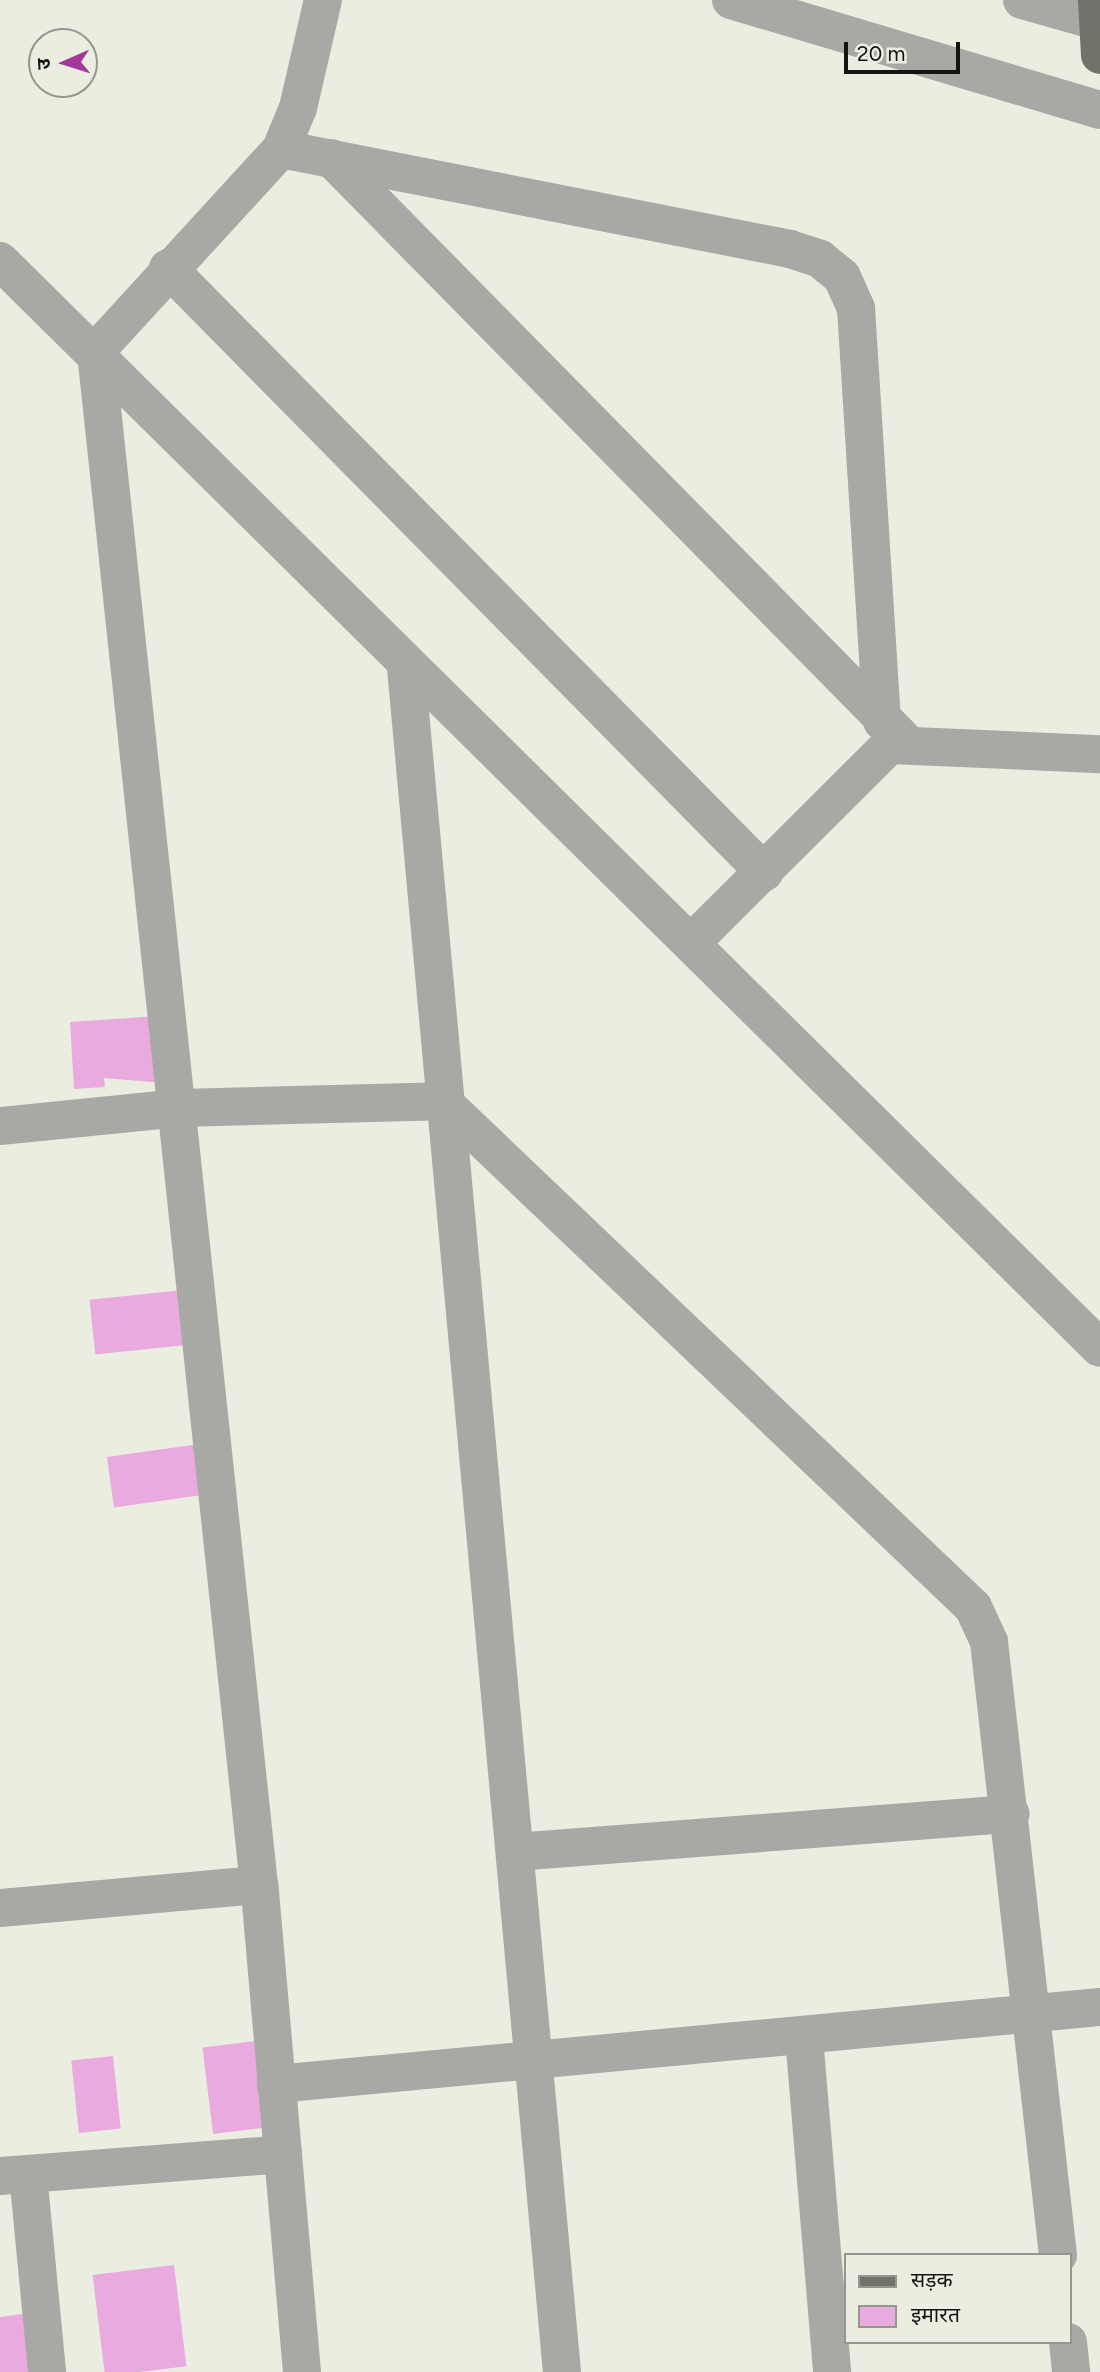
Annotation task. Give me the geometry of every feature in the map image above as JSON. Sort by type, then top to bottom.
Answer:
[{"type":"street","points":[[302,2372],[259,1885],[180,1108],[96,351],[168,268],[229,211],[281,149],[298,108],[323,0]]},
{"type":"street","points":[[731,0],[1100,110]]},
{"type":"street","points":[[1022,0],[1099,24]]},
{"type":"street","points":[[281,149],[790,249],[820,259],[842,277],[856,308],[894,732],[764,872],[691,943]]},
{"type":"street","points":[[331,158],[894,732],[1100,754]]},
{"type":"street","points":[[0,261],[96,351],[405,668],[691,943],[1100,1348]]},
{"type":"street","points":[[168,268],[764,872]]},
{"type":"street","points":[[405,668],[442,1101],[515,1852],[530,2063],[562,2372]]},
{"type":"street","points":[[0,1126],[180,1108],[442,1101],[984,1620],[1011,1814],[1058,2253]]},
{"type":"street","points":[[515,1852],[1011,1814]]},
{"type":"street","points":[[0,1908],[259,1885]]},
{"type":"street","points":[[276,2084],[530,2063],[1100,2007]]},
{"type":"street","points":[[804,2037],[832,2372]]},
{"type":"street","points":[[47,2372],[14,2175],[283,2154]]},
{"type":"street","points":[[1068,2344],[1071,2372]]},
{"type":"building","points":[[158,1016],[163,1083],[104,1078],[105,1087],[74,1089],[70,1022]]},
{"type":"building","points":[[183,1290],[189,1345],[95,1355],[90,1300]]},
{"type":"building","points":[[199,1444],[206,1495],[114,1507],[107,1457]]},
{"type":"building","points":[[264,2040],[275,2126],[213,2134],[202,2048]]},
{"type":"building","points":[[113,2056],[121,2129],[79,2133],[71,2060]]},
{"type":"building","points":[[174,2265],[186,2366],[140,2372],[105,2372],[93,2275]]},
{"type":"building","points":[[30,2313],[37,2372],[0,2372],[0,2317]]}]
